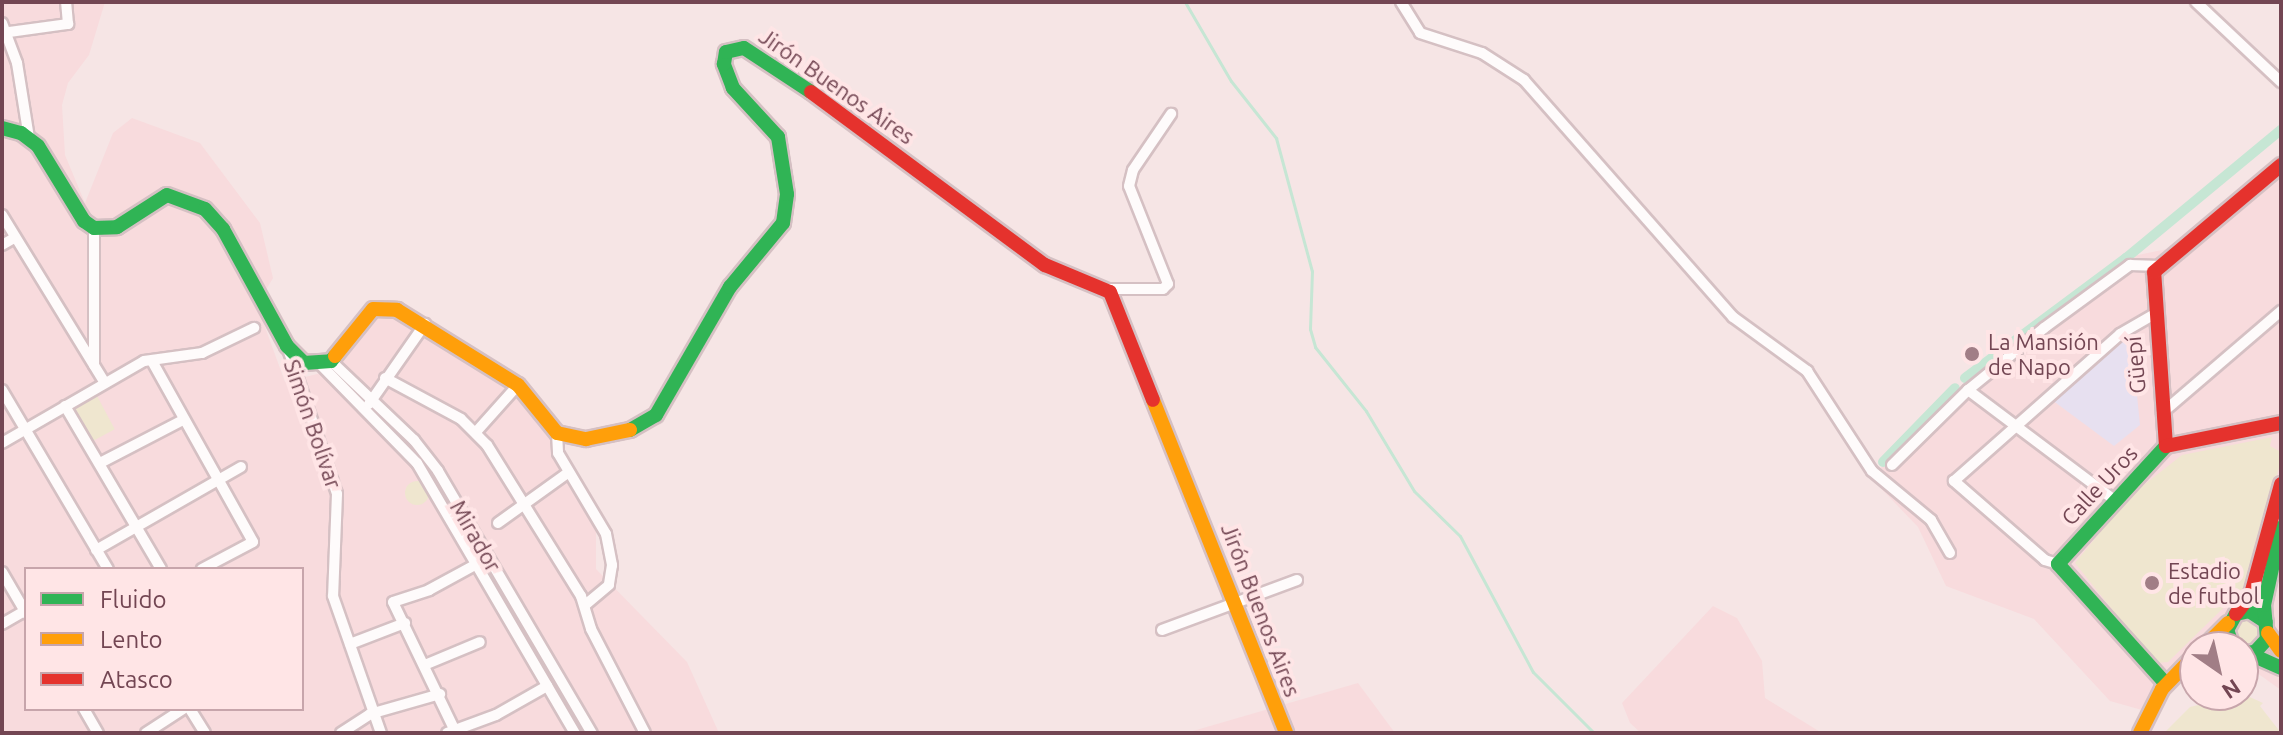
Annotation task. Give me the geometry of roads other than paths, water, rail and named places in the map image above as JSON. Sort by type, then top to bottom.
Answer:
[{"type":"street","points":[[29,138],[17,63],[3,29],[68,24],[66,2]]},
{"type":"street","points":[[1401,2],[1420,33],[1482,53],[1524,80],[1733,317],[1807,371],[1872,471],[1931,520],[1950,553]]},
{"type":"street","points":[[2196,2],[2281,82]]},
{"type":"street","name":"Jirón Buenos Aires","points":[[557,433],[572,438],[606,436],[634,429],[656,415],[730,287],[783,223],[787,194],[778,137],[728,79],[723,58],[735,46],[852,119],[1045,265],[1106,289],[1117,303],[1286,733]]},
{"type":"street","points":[[1106,289],[1163,289],[1168,284],[1129,186],[1133,170],[1171,114]]},
{"type":"street","points":[[2,128],[29,138],[51,162],[84,221],[94,228],[117,227],[162,196],[178,196],[200,205],[223,229],[287,346],[300,361],[326,363],[373,309],[397,310],[425,324],[518,385],[557,433],[558,453],[606,534],[612,565],[609,585],[585,605]]},
{"type":"street","points":[[1892,465],[1968,390],[2130,265],[2160,266],[2281,165]]},
{"type":"street","points":[[2,215],[103,380]]},
{"type":"street","points":[[94,228],[94,365]]},
{"type":"street","points":[[2,245],[14,238]]},
{"type":"street","name":"Güepí","points":[[2160,266],[2152,280],[2153,315],[2166,446]]},
{"type":"street","points":[[2162,413],[2281,311]]},
{"type":"street","points":[[2153,315],[2138,320],[1954,481],[2045,560],[2061,559],[2166,684]]},
{"type":"street","points":[[368,404],[425,324]]},
{"type":"street","points":[[2,443],[103,380],[152,361],[202,353],[254,328]]},
{"type":"street","name":"Simón Bolívar","points":[[287,346],[337,494],[330,576],[381,733]]},
{"type":"street","points":[[152,361],[181,421],[253,542],[206,567]]},
{"type":"street","name":"Mirador","points":[[326,363],[438,471],[592,733]]},
{"type":"street","points":[[385,378],[476,432],[525,504],[585,605],[591,629],[645,733]]},
{"type":"street","points":[[476,432],[518,385]]},
{"type":"street","points":[[2,390],[96,550],[102,567]]},
{"type":"street","points":[[1968,390],[2011,428],[2113,499]]},
{"type":"street","name":"Mirador","points":[[368,404],[417,463],[575,733]]},
{"type":"street","points":[[65,406],[160,567]]},
{"type":"street","points":[[100,463],[181,421]]},
{"type":"street","points":[[2166,446],[2279,424]]},
{"type":"street","name":"Calle Uros","points":[[2061,559],[2113,499],[2166,446]]},
{"type":"street","points":[[96,550],[136,524],[241,467]]},
{"type":"street","points":[[498,523],[569,472]]},
{"type":"street","points":[[2259,647],[2265,644],[2281,484]]},
{"type":"street","points":[[2220,631],[2251,594],[2272,557],[2281,528]]},
{"type":"street","points":[[475,565],[429,590],[393,602],[427,664],[452,732],[496,715],[547,686]]},
{"type":"street","points":[[2,572],[24,608]]},
{"type":"street","points":[[1162,630],[1236,607],[1297,580]]},
{"type":"street","points":[[2229,631],[2232,619],[2249,611],[2267,627],[2281,651]]},
{"type":"street","points":[[2,624],[24,612]]},
{"type":"street","points":[[350,644],[405,623]]},
{"type":"street","points":[[427,664],[480,642]]},
{"type":"street","points":[[2259,659],[2281,668]]},
{"type":"street","points":[[2140,733],[2166,684],[2179,672]]},
{"type":"street","points":[[341,733],[376,714],[440,694]]},
{"type":"street","points":[[85,711],[98,733]]},
{"type":"street","points":[[146,733],[180,711]]},
{"type":"street","points":[[191,711],[205,733]]},
{"type":"waterway","points":[[1185,2],[1231,81],[1276,138],[1312,271],[1310,329],[1315,347],[1366,411],[1414,491],[1460,536],[1533,672],[1594,733]]},
{"type":"waterway","points":[[1965,378],[2126,258],[2281,130]]},
{"type":"waterway","points":[[1883,462],[1955,388]]},
{"type":"place","name":"La Mansión de Napo","points":[[1972,354]]},
{"type":"place","name":"Estadio de futbol","points":[[2152,583]]}]
